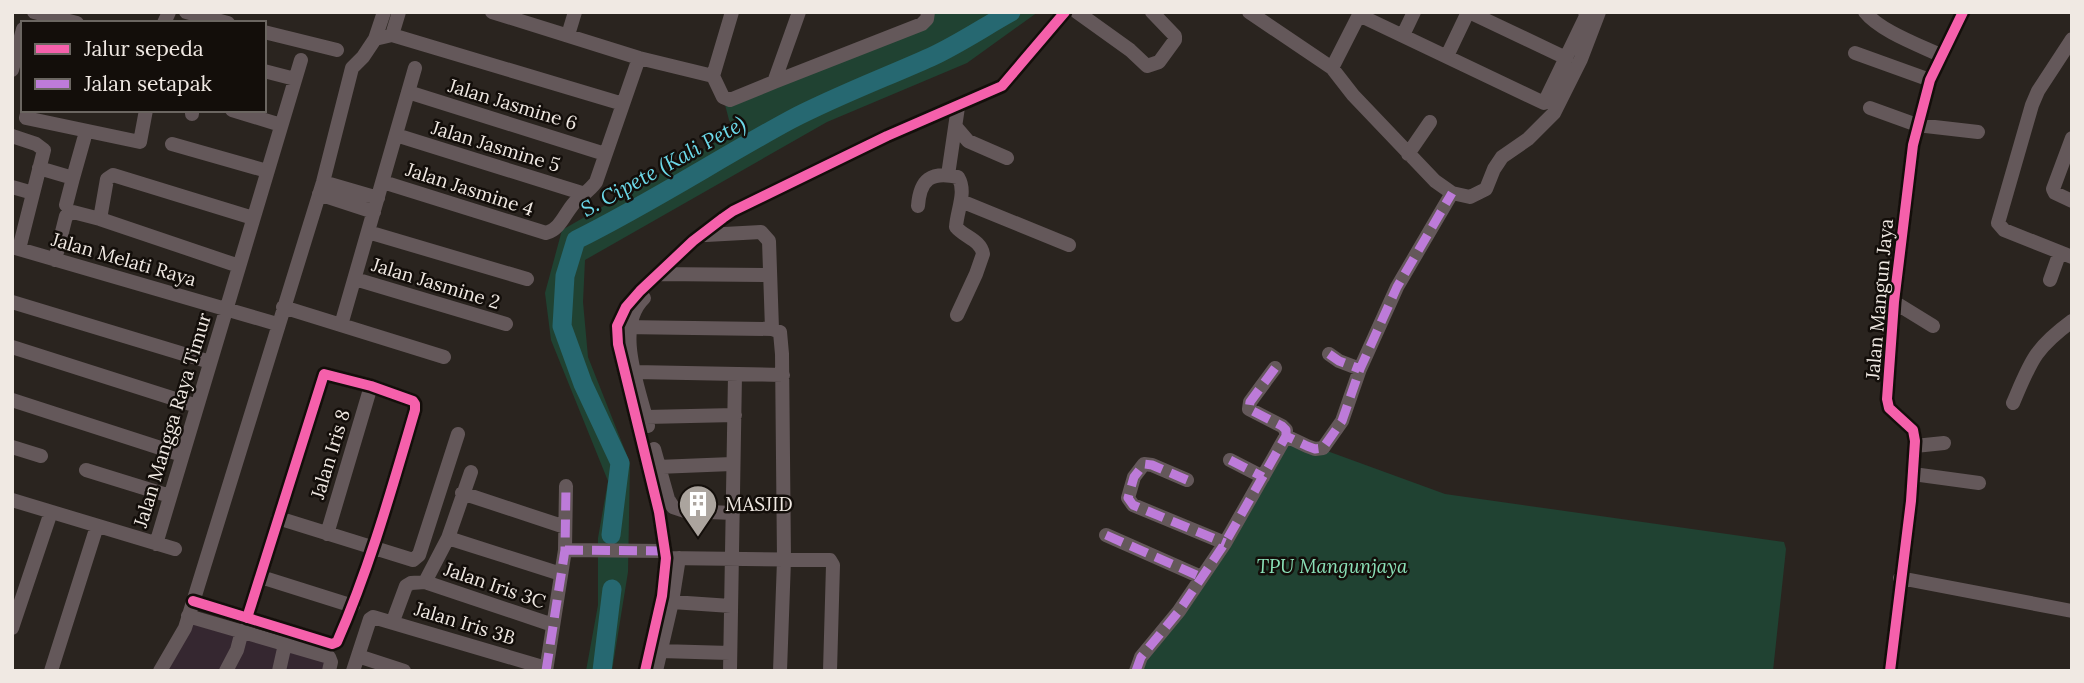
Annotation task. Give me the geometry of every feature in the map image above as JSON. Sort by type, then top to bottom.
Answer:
[{"type":"street","points":[[34,12],[68,21]]},
{"type":"street","points":[[186,12],[216,21]]},
{"type":"street","points":[[160,671],[183,634],[321,188],[352,68],[375,39],[384,12]]},
{"type":"street","points":[[393,35],[399,12]]},
{"type":"street","points":[[492,12],[639,58],[713,76]]},
{"type":"street","points":[[568,36],[575,12]]},
{"type":"street","points":[[732,12],[713,76],[723,97],[730,100],[922,24],[927,19],[928,12]]},
{"type":"street","points":[[656,671],[672,602],[670,555],[618,344],[626,307],[733,211],[887,136],[1002,86],[1065,12]]},
{"type":"street","points":[[1077,12],[1130,50],[1147,66],[1158,62],[1175,40],[1175,36],[1152,12]]},
{"type":"street","points":[[1249,12],[1332,68],[1353,95],[1435,181],[1452,193],[1470,197],[1486,189],[1493,169],[1502,157],[1528,139],[1553,113],[1581,59],[1599,12]]},
{"type":"street","points":[[1403,35],[1415,12]]},
{"type":"street","points":[[1447,56],[1469,12],[1566,58]]},
{"type":"street","points":[[1332,68],[1359,13],[1544,103],[1587,13],[1585,12]]},
{"type":"street","points":[[1865,12],[1870,19],[1885,28],[1942,56]]},
{"type":"street","name":"Jalan Mangun Jaya","points":[[1915,446],[1913,430],[1889,408],[1887,399],[1894,302],[1917,125],[1930,80],[1964,12]]},
{"type":"street","points":[[774,82],[801,13]]},
{"type":"street","points":[[266,32],[337,50]]},
{"type":"street","points":[[375,39],[393,35],[623,104]]},
{"type":"street","points":[[12,70],[21,36]]},
{"type":"street","points":[[2050,280],[2066,254],[2004,230],[1998,223],[2032,105],[2038,91],[2072,39]]},
{"type":"street","points":[[1855,53],[1930,80]]},
{"type":"street","points":[[584,194],[596,182],[639,58]]},
{"type":"street","name":"Jalan Mangga Raya Timur","points":[[156,544],[301,60]]},
{"type":"street","points":[[341,325],[415,68]]},
{"type":"street","points":[[266,72],[295,79]]},
{"type":"street","name":"Jalan Jasmine 6","points":[[408,92],[605,154]]},
{"type":"street","points":[[948,175],[958,107]]},
{"type":"street","points":[[1870,108],[1917,125],[1978,132]]},
{"type":"street","points":[[28,112],[26,118],[140,142],[146,112]]},
{"type":"street","points":[[239,112],[281,125]]},
{"type":"street","points":[[1408,154],[1430,122]]},
{"type":"street","points":[[956,127],[968,141],[1007,158]]},
{"type":"street","name":"Jalan Jasmine 5","points":[[396,135],[584,194]]},
{"type":"street","points":[[12,136],[43,147],[33,193],[16,242]]},
{"type":"street","points":[[66,205],[84,139]]},
{"type":"street","points":[[172,144],[267,171]]},
{"type":"street","points":[[2070,148],[2053,191],[2072,201]]},
{"type":"street","points":[[39,169],[73,178]]},
{"type":"street","points":[[100,219],[107,179],[113,175],[253,218]]},
{"type":"street","points":[[918,206],[922,183],[948,175],[958,177],[961,181],[961,201],[956,227],[960,233],[979,244],[983,254],[957,315]]},
{"type":"street","name":"Jalan Jasmine 4","points":[[383,182],[546,233],[555,230],[573,204],[584,194]]},
{"type":"street","points":[[12,187],[33,193]]},
{"type":"street","points":[[321,188],[376,205]]},
{"type":"street","points":[[1286,436],[1315,449],[1323,448],[1342,421],[1360,369],[1397,287],[1452,193]]},
{"type":"street","points":[[961,201],[1069,245]]},
{"type":"street","points":[[55,260],[68,214],[76,212],[239,266]]},
{"type":"street","points":[[368,232],[527,279]]},
{"type":"street","points":[[706,234],[761,232],[769,241],[772,329]]},
{"type":"street","name":"Jalan Melati Raya","points":[[16,242],[55,260],[277,324]]},
{"type":"street","points":[[664,274],[769,275]]},
{"type":"street","name":"Jalan Jasmine 2","points":[[355,279],[506,324]]},
{"type":"street","points":[[12,302],[210,362]]},
{"type":"street","points":[[1894,302],[1933,326]]},
{"type":"street","points":[[282,307],[444,356]]},
{"type":"street","points":[[2013,403],[2037,352],[2047,340],[2072,321]]},
{"type":"street","points":[[623,327],[772,329],[780,332],[783,375],[784,560],[780,671]]},
{"type":"street","points":[[623,327],[657,467],[673,507],[685,512],[733,513]]},
{"type":"street","points":[[12,348],[197,406]]},
{"type":"street","points":[[1329,354],[1360,369]]},
{"type":"street","points":[[1136,671],[1141,657],[1179,611],[1225,543],[1286,436],[1286,430],[1282,426],[1249,409],[1250,402],[1275,368]]},
{"type":"street","points":[[635,372],[783,375]]},
{"type":"street","points":[[190,608],[244,625],[332,644],[337,642],[353,606],[383,519],[415,404],[413,401],[371,386],[324,374],[261,577],[244,625],[237,650],[226,671]]},
{"type":"street","points":[[730,671],[735,375]]},
{"type":"street","name":"Jalan Iris 8","points":[[327,534],[371,386]]},
{"type":"street","points":[[12,400],[182,455]]},
{"type":"street","points":[[646,417],[735,415]]},
{"type":"street","points":[[278,518],[413,560],[419,555],[458,434]]},
{"type":"street","points":[[1890,671],[1915,446],[1944,443]]},
{"type":"street","points":[[12,447],[41,456]]},
{"type":"street","points":[[1230,460],[1263,477]]},
{"type":"street","points":[[657,467],[732,464]]},
{"type":"street","points":[[1187,480],[1144,464],[1134,477],[1128,498],[1133,506],[1225,543]]},
{"type":"street","points":[[86,470],[170,496]]},
{"type":"street","points":[[393,621],[406,586],[425,582],[448,538],[471,472]]},
{"type":"street","points":[[1913,474],[1979,483]]},
{"type":"street","points":[[546,669],[565,550],[566,485]]},
{"type":"street","points":[[463,493],[565,527]]},
{"type":"street","points":[[12,500],[175,550]]},
{"type":"street","points":[[12,628],[51,512]]},
{"type":"street","points":[[51,671],[97,526]]},
{"type":"street","points":[[1106,535],[1201,577]]},
{"type":"street","points":[[448,538],[561,574]]},
{"type":"street","points":[[565,550],[635,551],[732,559],[828,559],[832,562],[830,671]]},
{"type":"street","points":[[645,671],[670,555]]},
{"type":"street","points":[[261,577],[353,606]]},
{"type":"street","points":[[1900,578],[2072,611]]},
{"type":"street","name":"Jalan Iris 3C","points":[[425,582],[553,625]]},
{"type":"street","points":[[672,602],[731,606]]},
{"type":"street","name":"Jalan Iris 3B","points":[[358,656],[372,617],[393,621],[546,669]]},
{"type":"street","points":[[244,625],[285,644],[329,657],[329,671]]},
{"type":"street","points":[[279,671],[285,644]]},
{"type":"street","points":[[660,652],[730,653]]},
{"type":"street","points":[[353,671],[358,656],[404,671]]},
{"type":"shaded area","points":[[188,616],[330,659],[329,671],[160,671]]},
{"type":"green space","points":[[936,12],[1038,12],[967,63],[827,122],[585,260],[583,302],[588,357],[630,463],[628,572],[612,671],[586,671],[598,605],[598,538],[608,481],[551,340],[545,293],[562,230],[735,131],[723,97],[927,19]]},
{"type":"green space","name":"TPU Mangunjaya","points":[[1286,436],[1445,494],[1784,542],[1786,549],[1773,671],[1136,671],[1179,611]]},
{"type":"waterway","name":"S. Cipete (Kali Pete)","points":[[611,535],[620,463],[583,384],[562,326],[565,276],[576,240],[790,120],[941,52],[1011,12]]},
{"type":"waterway","name":"S. Cipete (Kali Pete)","points":[[602,671],[612,589]]},
{"type":"marked path","points":[[1136,671],[1141,657],[1179,611],[1225,543],[1286,436],[1315,449],[1323,448],[1342,421],[1360,369],[1397,287],[1452,193]]},
{"type":"marked path","points":[[1329,354],[1360,369]]},
{"type":"marked path","points":[[1275,368],[1250,402],[1249,409],[1282,426],[1286,430],[1286,436]]},
{"type":"marked path","points":[[1230,460],[1263,477]]},
{"type":"marked path","points":[[1187,480],[1144,464],[1134,477],[1128,498],[1133,505],[1225,543]]},
{"type":"marked path","points":[[546,671],[565,550],[566,486]]},
{"type":"marked path","points":[[1106,535],[1201,577]]},
{"type":"marked path","points":[[565,550],[665,551]]},
{"type":"cycle path","points":[[645,671],[662,596],[666,558],[659,512],[618,344],[617,326],[626,307],[693,241],[733,211],[887,136],[1002,86],[1065,12]]},
{"type":"cycle path","points":[[1890,671],[1911,501],[1915,441],[1913,430],[1889,408],[1887,399],[1894,302],[1913,145],[1930,80],[1963,12]]},
{"type":"cycle path","points":[[193,601],[332,644],[337,642],[380,527],[415,410],[413,401],[371,386],[324,374],[247,618]]},
{"type":"place","name":"MASJID","points":[[698,538]]}]
